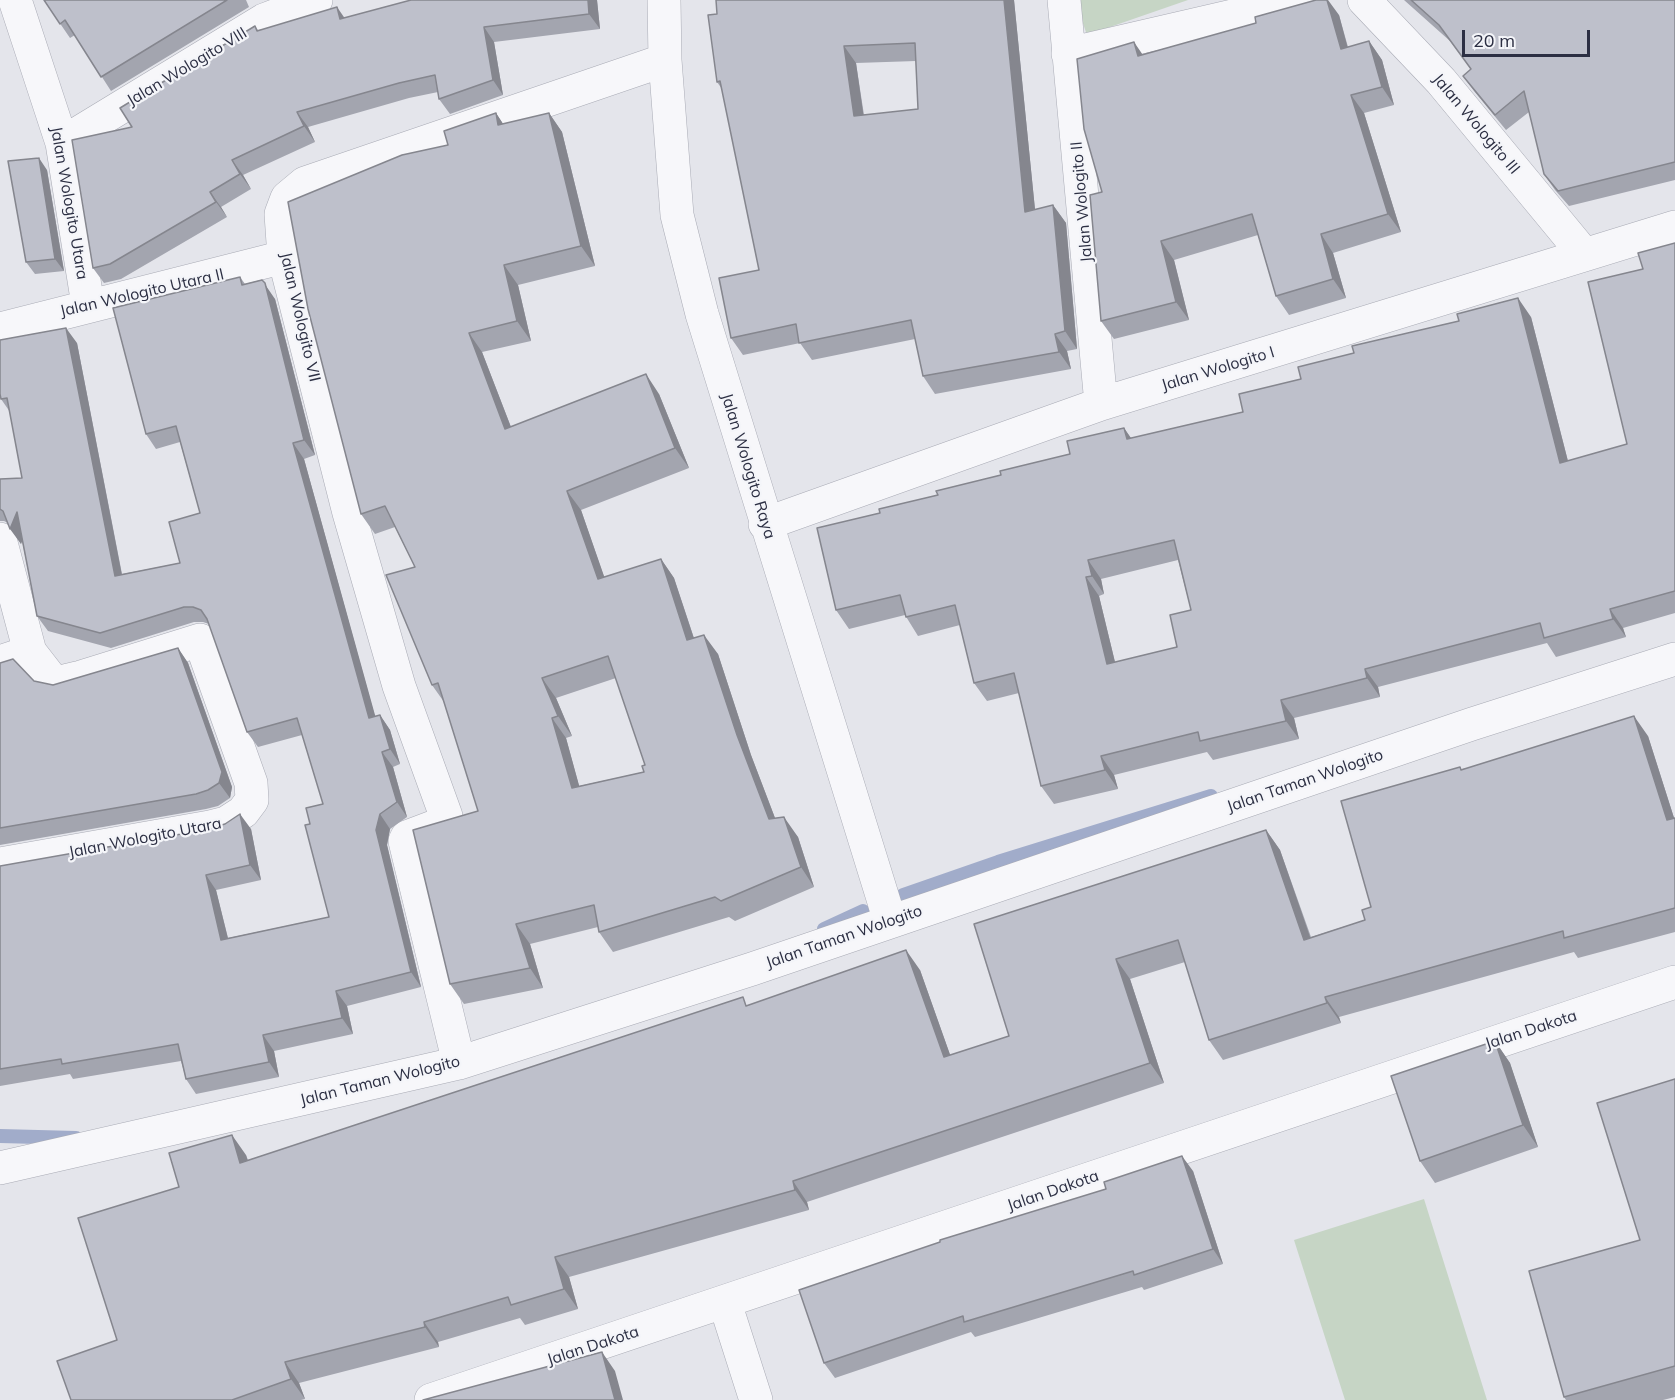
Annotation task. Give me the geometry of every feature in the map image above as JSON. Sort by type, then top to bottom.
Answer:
[{"type":"street","name":"Jalan Wologito Utara","points":[[15,0],[62,143],[88,305]]},
{"type":"street","name":"Jalan Wologito VIII","points":[[62,143],[259,10],[316,0]]},
{"type":"street","name":"Jalan Wologito Raya","points":[[664,0],[665,60],[677,215],[702,314],[765,524],[890,921]]},
{"type":"street","name":"Jalan Wologito II","points":[[1064,0],[1101,404]]},
{"type":"street","points":[[1068,54],[1302,0]]},
{"type":"street","name":"Jalan Wologito III","points":[[1364,0],[1441,81],[1583,253]]},
{"type":"street","name":"Jalan Wologito VII","points":[[459,1063],[405,842],[407,837],[446,821],[399,686],[355,536],[284,257],[281,214],[287,198],[305,183],[665,60]]},
{"type":"street","name":"Jalan Wologito I","points":[[765,524],[1101,404],[1583,253],[1675,227]]},
{"type":"street","name":"Jalan Wologito Utara II","points":[[0,329],[284,257]]},
{"type":"street","points":[[0,538],[15,657]]},
{"type":"street","name":"Jalan Wologito Utara","points":[[0,864],[226,823],[243,812],[252,800],[250,783],[200,640],[60,682],[15,657]]},
{"type":"street","name":"Jalan Taman Wologito","points":[[0,1168],[459,1063],[752,969],[1675,658]]},
{"type":"street","name":"Jalan Dakota","points":[[431,1400],[1675,982]]},
{"type":"street","points":[[725,1303],[756,1400]]},
{"type":"green space","points":[[1075,0],[1188,0],[1087,35]]},
{"type":"green space","points":[[1424,1199],[1487,1400],[1345,1400],[1294,1240]]},
{"type":"building","points":[[44,0],[227,0],[101,77],[65,20],[60,24]]},
{"type":"building","points":[[411,0],[588,0],[589,14],[484,27],[493,80],[439,99],[435,75],[297,112],[304,126],[232,160],[240,174],[210,192],[216,202],[110,264],[93,268],[72,140],[132,127],[120,108],[255,26],[257,31],[337,7],[340,19]]},
{"type":"building","points":[[716,0],[1004,0],[1025,212],[1053,205],[1065,331],[1055,334],[1059,352],[923,376],[911,320],[799,343],[796,324],[731,338],[719,278],[759,270],[720,81],[717,82],[708,15],[717,14]],"holes":[[[915,43],[918,109],[854,116],[844,46]]]},
{"type":"building","points":[[1316,0],[1327,0],[1341,49],[1369,41],[1382,87],[1351,95],[1388,214],[1321,234],[1333,279],[1276,296],[1252,214],[1161,241],[1176,302],[1101,321],[1090,195],[1102,192],[1084,129],[1077,59],[1134,42],[1138,56],[1256,23],[1255,17]]},
{"type":"building","points":[[1411,0],[1675,0],[1675,162],[1558,191],[1544,174],[1524,91],[1495,115],[1463,76],[1471,69],[1439,25]]},
{"type":"building","points":[[496,113],[498,125],[549,113],[581,246],[504,265],[517,321],[469,333],[505,429],[646,374],[675,448],[567,491],[598,579],[661,559],[687,640],[704,635],[737,735],[769,819],[784,817],[801,867],[721,901],[715,897],[599,932],[594,905],[516,924],[530,968],[450,984],[413,830],[478,811],[438,683],[432,685],[386,575],[415,567],[385,506],[361,514],[308,309],[288,202],[402,155],[448,145],[444,131]],"holes":[[[608,656],[645,765],[642,766],[644,772],[572,788],[552,718],[558,716],[542,678]]]},
{"type":"building","points":[[39,158],[55,259],[26,262],[8,161]]},
{"type":"building","points":[[1675,243],[1675,591],[1610,609],[1613,619],[1544,638],[1540,623],[1365,669],[1367,678],[1281,700],[1286,721],[1200,741],[1198,732],[1101,756],[1105,770],[1041,786],[1014,673],[974,683],[955,605],[906,617],[900,595],[836,610],[817,528],[880,513],[879,509],[938,495],[936,491],[1001,475],[1000,471],[1070,454],[1067,441],[1124,428],[1127,439],[1243,412],[1239,394],[1301,379],[1298,367],[1354,353],[1352,346],[1459,321],[1457,314],[1518,298],[1560,463],[1627,444],[1588,282],[1643,269],[1638,253]],"holes":[[[1174,540],[1191,610],[1170,615],[1177,647],[1107,664],[1086,577],[1092,576],[1088,560]]]},
{"type":"building","points":[[240,277],[242,285],[262,280],[265,283],[304,440],[293,443],[369,718],[380,715],[390,749],[382,752],[397,802],[380,814],[376,830],[411,972],[336,991],[342,1018],[263,1035],[269,1062],[186,1079],[178,1044],[62,1064],[61,1059],[0,1069],[0,866],[204,830],[225,824],[240,814],[250,865],[206,875],[221,940],[329,917],[305,825],[310,824],[306,808],[323,804],[297,718],[247,732],[207,619],[201,610],[184,607],[100,633],[37,616],[17,512],[10,529],[0,509],[0,479],[22,478],[7,398],[1,399],[0,394],[0,340],[66,328],[115,576],[180,563],[169,522],[200,513],[176,426],[146,434],[113,308]]},
{"type":"building","points":[[178,648],[222,772],[219,783],[196,794],[0,828],[0,663],[13,659],[34,681],[53,685]]},
{"type":"building","points":[[1634,716],[1667,820],[1675,818],[1675,908],[1564,938],[1563,931],[1325,997],[1327,1003],[1209,1040],[1178,940],[1116,959],[1150,1063],[793,1181],[795,1190],[555,1257],[564,1289],[511,1305],[508,1297],[424,1322],[425,1327],[285,1362],[291,1379],[232,1400],[71,1400],[57,1361],[117,1340],[78,1218],[179,1187],[169,1153],[232,1135],[240,1163],[743,997],[746,1006],[906,950],[944,1057],[1009,1036],[974,924],[1266,830],[1304,940],[1365,920],[1362,910],[1371,907],[1341,801],[1460,767],[1461,770]]},
{"type":"building","points":[[1495,1041],[1523,1125],[1420,1161],[1391,1076]]},
{"type":"building","points":[[1675,1079],[1675,1366],[1564,1397],[1529,1271],[1640,1240],[1597,1103]]},
{"type":"building","points":[[1182,1156],[1213,1249],[1134,1275],[1133,1271],[964,1322],[963,1316],[824,1363],[799,1290],[940,1242],[940,1240],[1106,1189],[1104,1182]]},
{"type":"building","points":[[602,1352],[615,1400],[423,1400]]},
{"type":"waterway","points":[[903,895],[998,862],[1211,796]]},
{"type":"waterway","points":[[824,929],[863,911]]},
{"type":"waterway","points":[[0,1136],[76,1138]]}]
